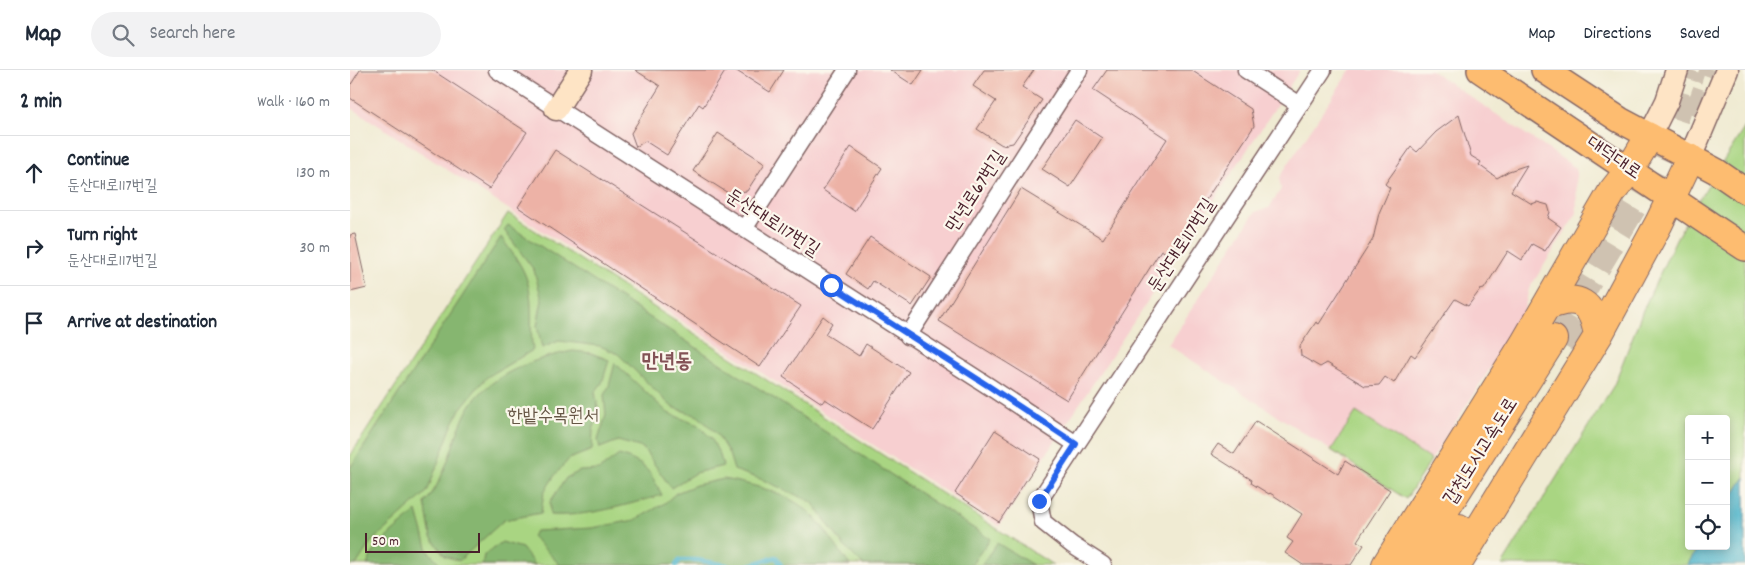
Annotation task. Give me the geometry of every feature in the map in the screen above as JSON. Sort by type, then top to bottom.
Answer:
[{"type":"highway","points":[[1386,565],[1546,306],[1612,192],[1630,169],[1649,137]]},
{"type":"highway","points":[[1457,565],[1598,336],[1659,222],[1681,205],[1690,158]]},
{"type":"highway","points":[[1546,306],[1569,299],[1585,306],[1594,319],[1598,336]]},
{"type":"highway","name":"갑천도시고속도로","points":[[1410,565],[1563,345],[1435,565]]},
{"type":"main road","name":"대덕대로","points":[[1480,70],[1745,248]]},
{"type":"main road","name":"대덕대로","points":[[1544,70],[1620,120],[1716,172],[1745,191]]},
{"type":"street","name":"둔산대로117번길","points":[[497,70],[1076,444]]},
{"type":"street","points":[[556,109],[581,70]]},
{"type":"street","points":[[744,229],[847,70]]},
{"type":"street","name":"만년로67번길","points":[[908,336],[1079,70]]},
{"type":"street","points":[[1246,70],[1300,105]]},
{"type":"street","name":"둔산대로117번길","points":[[1103,565],[1072,545],[1043,522],[1039,501],[1323,70]]},
{"type":"street","points":[[1649,137],[1667,101],[1677,70]]},
{"type":"street","points":[[1690,158],[1727,70]]},
{"type":"shaded area","points":[[350,70],[1300,70],[999,526],[350,107]]},
{"type":"shaded area","points":[[1350,70],[1431,70],[1576,168],[1577,213],[1529,289],[1522,319],[1406,499],[1168,345],[1255,212],[1269,208],[1281,189],[1279,178]]},
{"type":"green space","points":[[1745,127],[1745,477],[1730,500],[1730,415],[1685,415],[1685,550],[1696,550],[1687,565],[1502,565],[1614,385],[1643,310],[1676,239]]},
{"type":"green space","name":"한밭수목원서","points":[[508,213],[1053,565],[350,565],[350,456]]},
{"type":"green space","points":[[508,225],[990,539],[971,565],[863,565],[844,546],[812,502],[763,480],[734,470],[729,454],[717,434],[698,416],[672,407],[618,354],[600,346],[559,341],[542,348],[537,326],[542,300],[534,270],[504,230]]},
{"type":"green space","points":[[501,237],[520,265],[528,284],[531,300],[533,350],[487,377],[473,393],[460,409],[451,428],[427,492],[371,542],[356,565],[350,565],[350,468]]},
{"type":"green space","points":[[573,351],[591,353],[609,360],[602,383],[595,392],[599,413],[593,430],[592,450],[569,459],[555,475],[544,492],[541,513],[504,520],[459,561],[445,556],[431,537],[425,503],[440,479],[460,426],[470,406],[481,392],[504,375],[531,362]]},
{"type":"green space","points":[[615,363],[668,413],[698,425],[711,438],[720,455],[723,466],[695,473],[671,488],[643,448],[618,441],[600,448],[598,440],[606,415],[604,395],[609,386]]},
{"type":"green space","points":[[1356,412],[1431,460],[1406,499],[1331,450]]},
{"type":"green space","points":[[619,455],[636,462],[646,469],[654,479],[662,495],[593,512],[550,515],[550,502],[566,478],[580,471],[599,470]]},
{"type":"green space","points":[[724,479],[771,491],[803,507],[822,527],[850,565],[560,565],[532,536],[536,531],[592,528],[635,520],[665,503],[676,493],[696,485]]},
{"type":"green space","points":[[417,511],[428,551],[442,565],[367,565],[371,556],[382,542]]},
{"type":"green space","points":[[502,542],[522,548],[535,565],[482,565],[484,555]]},
{"type":"green space","points":[[997,543],[1033,565],[981,565]]},
{"type":"water","points":[[1745,477],[1745,565],[1687,565],[1696,550],[1730,550],[1730,500]]},
{"type":"building","points":[[360,70],[432,70],[527,132],[489,189],[350,98],[350,86]]},
{"type":"building","points":[[635,70],[726,70],[703,107],[699,104],[667,155],[645,141],[636,147],[631,133],[660,86]]},
{"type":"building","points":[[735,70],[784,70],[770,92]]},
{"type":"building","points":[[890,70],[923,70],[913,85]]},
{"type":"building","points":[[984,70],[1034,70],[1022,87],[1042,100],[1013,143],[1002,145],[977,129],[996,101],[973,86]]},
{"type":"building","points":[[1107,70],[1191,70],[1251,109],[1254,126],[1170,255],[1161,250],[1067,400],[939,321],[1021,189],[1103,239],[1167,139],[1093,90]]},
{"type":"building","points":[[1459,115],[1471,156],[1481,162],[1479,165],[1497,178],[1509,171],[1527,165],[1511,191],[1532,204],[1537,202],[1548,205],[1550,212],[1548,218],[1561,227],[1545,251],[1532,244],[1522,260],[1508,251],[1484,289],[1480,290],[1468,306],[1455,299],[1415,357],[1411,354],[1394,383],[1385,377],[1379,385],[1365,386],[1327,363],[1320,367],[1301,356],[1300,346],[1316,322],[1319,324],[1373,239],[1379,213],[1390,188],[1385,184],[1411,147],[1417,152],[1436,132]]},
{"type":"building","points":[[1075,120],[1102,138],[1070,187],[1042,169]]},
{"type":"building","points":[[718,133],[765,163],[747,191],[728,193],[693,171]]},
{"type":"building","points":[[851,147],[882,168],[854,211],[823,190]]},
{"type":"building","points":[[555,150],[801,306],[760,367],[518,207]]},
{"type":"building","points":[[355,234],[367,288],[350,292],[350,235]]},
{"type":"building","points":[[870,237],[931,277],[912,306],[873,281],[868,289],[846,274]]},
{"type":"building","points":[[823,316],[832,323],[825,334],[859,356],[866,344],[909,372],[872,429],[825,399],[822,403],[783,377]]},
{"type":"building","points":[[1256,421],[1338,474],[1345,461],[1390,490],[1357,541],[1364,545],[1351,565],[1303,565],[1285,553],[1293,542],[1287,538],[1302,514],[1251,483],[1252,480],[1211,454],[1218,444],[1234,454]]},
{"type":"building","points":[[995,430],[1040,459],[999,522],[955,493]]},
{"type":"waterway","points":[[750,565],[776,557],[781,565]]},
{"type":"waterway","points":[[676,565],[680,560],[697,560],[727,565]]},
{"type":"tunnel","points":[[1553,339],[1650,178],[1673,124],[1691,70]]},
{"type":"tunnel","points":[[1697,117],[1714,70]]},
{"type":"tunnel","points":[[1572,351],[1603,301]]},
{"type":"district","name":"만년동","points":[[667,363]]},
{"type":"route","points":[[831,285],[1076,444],[1039,501]]}]
